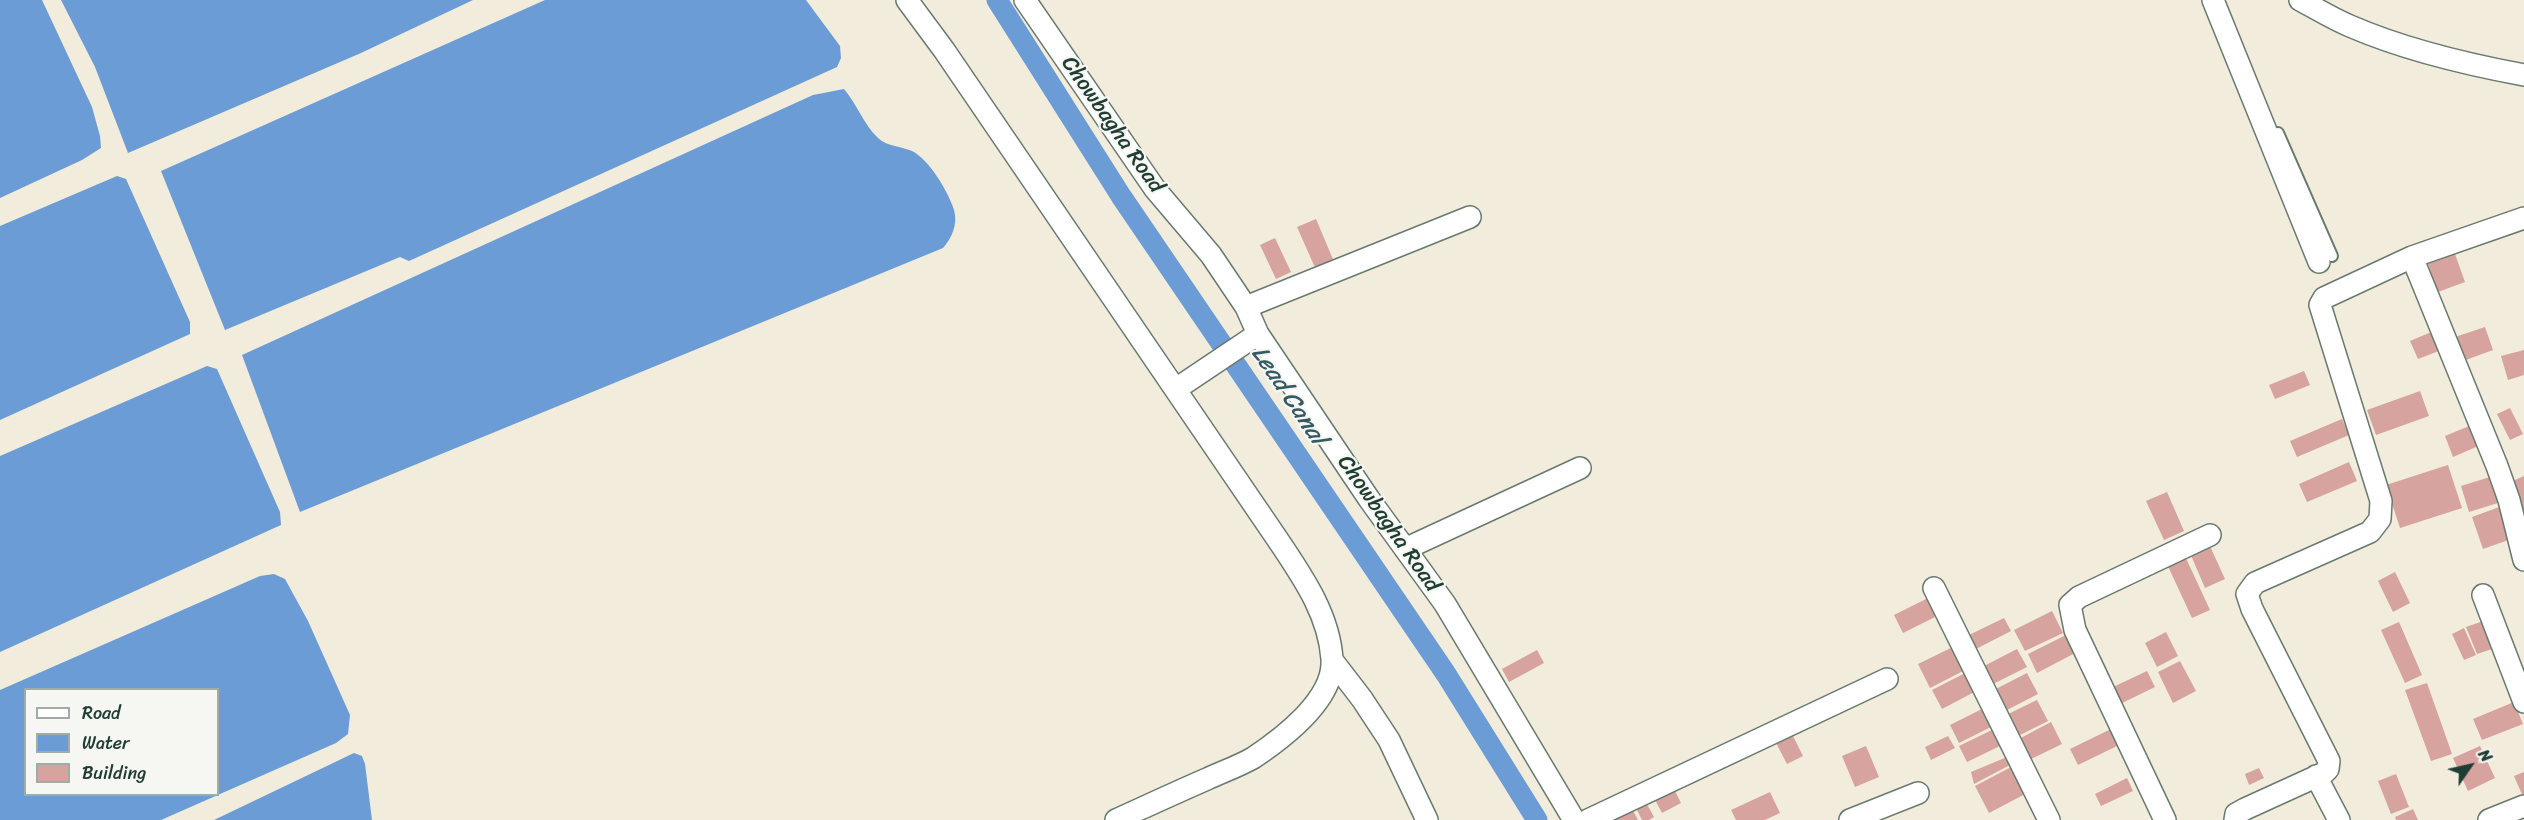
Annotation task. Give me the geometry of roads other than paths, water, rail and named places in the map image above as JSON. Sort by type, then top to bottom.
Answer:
[{"type":"street","points":[[908,0],[1310,588],[1327,628],[1332,660],[1328,685],[1317,703],[1272,744],[1251,759],[1116,820]]},
{"type":"street","name":"Chowbagha Road","points":[[1025,0],[1155,189],[1211,255],[1246,307],[1258,334],[1369,499],[1445,604],[1574,820]]},
{"type":"street","points":[[2213,0],[2326,259]]},
{"type":"street","points":[[2300,0],[2347,25],[2388,41],[2434,55],[2524,75]]},
{"type":"street","points":[[1246,307],[1470,217]]},
{"type":"street","points":[[2235,820],[2236,814],[2245,808],[2328,769],[2329,761],[2252,609],[2247,594],[2255,584],[2370,532],[2380,519],[2380,501],[2319,305],[2324,298],[2412,257],[2524,218]]},
{"type":"street","points":[[2412,257],[2497,466],[2509,500],[2524,560]]},
{"type":"street","points":[[1176,389],[1258,334]]},
{"type":"street","points":[[1405,549],[1580,468]]},
{"type":"street","points":[[2165,820],[2075,630],[2070,605],[2079,597],[2210,535]]},
{"type":"street","points":[[1934,588],[2049,820]]},
{"type":"street","points":[[2483,595],[2524,702]]},
{"type":"street","points":[[1332,660],[1362,699],[1389,740],[1427,820]]},
{"type":"street","points":[[1588,820],[1887,679]]},
{"type":"street","points":[[2316,776],[2339,820]]},
{"type":"street","points":[[1850,820],[1918,793]]},
{"type":"street","points":[[2489,820],[2524,806]]},
{"type":"lane","points":[[2221,0],[2326,259]]},
{"type":"water","points":[[0,0],[42,0],[92,107],[101,148],[82,160],[0,198]]},
{"type":"water","points":[[61,0],[473,0],[361,53],[128,153],[95,67]]},
{"type":"water","points":[[545,0],[806,0],[840,46],[841,58],[837,67],[409,261],[400,257],[225,330],[161,171]]},
{"type":"water","points":[[844,89],[878,138],[886,143],[912,151],[925,161],[938,177],[955,215],[953,230],[943,248],[300,512],[242,355],[813,95]]},
{"type":"water","points":[[117,176],[126,179],[190,322],[190,334],[0,420],[0,226]]},
{"type":"water","points":[[207,366],[217,369],[280,512],[281,525],[0,652],[0,456]]},
{"type":"water","points":[[274,574],[285,579],[308,621],[350,715],[348,734],[336,743],[219,794],[219,688],[24,688],[24,796],[216,796],[161,820],[0,820],[0,690],[260,576]]},
{"type":"water","points":[[354,753],[362,756],[365,764],[372,820],[214,820]]},
{"type":"waterway","name":"Lead Canal","points":[[997,0],[1121,196],[1446,674],[1537,820]]}]
